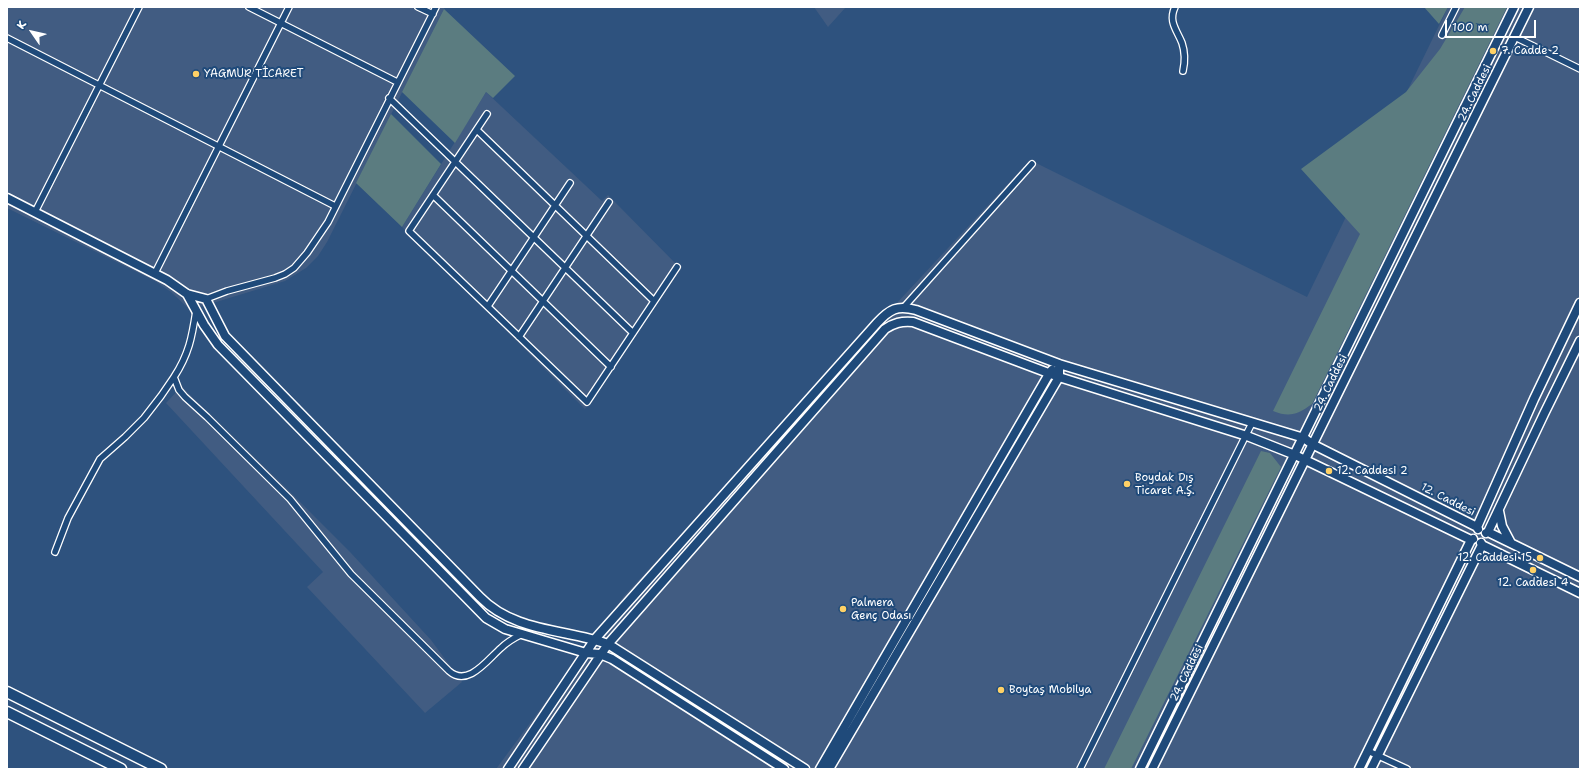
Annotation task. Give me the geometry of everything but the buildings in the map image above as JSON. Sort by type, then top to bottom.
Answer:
[{"type":"highway","points":[[7,692],[161,769]]},
{"type":"highway","points":[[7,712],[121,769]]},
{"type":"street","points":[[35,212],[139,7]]},
{"type":"street","points":[[249,7],[397,82]]},
{"type":"street","points":[[154,273],[288,7]]},
{"type":"street","points":[[418,7],[432,14]]},
{"type":"street","points":[[7,198],[154,273],[172,283],[187,294],[206,299],[238,288],[276,278],[290,271],[316,242],[328,222],[436,7]]},
{"type":"street","points":[[1174,7],[1172,23],[1183,46],[1183,71]]},
{"type":"street","points":[[1442,35],[1456,7]]},
{"type":"street","name":"24. Caddesi","points":[[1140,769],[1304,438],[1514,7]]},
{"type":"street","name":"24. Caddesi","points":[[1152,769],[1529,7]]},
{"type":"street","points":[[1515,37],[1580,69]]},
{"type":"street","points":[[7,38],[336,206]]},
{"type":"street","points":[[389,98],[633,333]]},
{"type":"street","points":[[487,114],[410,231],[587,402],[677,267]]},
{"type":"street","points":[[477,130],[654,301]]},
{"type":"street","points":[[904,307],[1032,164]]},
{"type":"street","points":[[488,306],[570,183]]},
{"type":"street","points":[[433,195],[611,367]]},
{"type":"street","points":[[519,337],[609,202]]},
{"type":"street","points":[[187,294],[218,345],[479,613],[498,626],[586,653],[600,654],[612,659],[784,769]]},
{"type":"street","points":[[206,299],[225,336],[489,606],[502,615],[522,623],[595,639],[608,644],[805,769]]},
{"type":"street","points":[[1359,769],[1472,540],[1474,532],[1478,528],[1534,399],[1580,303]]},
{"type":"street","points":[[508,769],[595,639],[880,320],[892,310],[904,307],[916,310],[1059,364],[1304,438]]},
{"type":"street","points":[[55,552],[68,518],[100,459],[144,418],[183,363],[189,349],[196,310]]},
{"type":"street","points":[[523,769],[608,644],[885,329],[893,324],[903,321],[913,322],[1048,374],[1246,436],[1295,455],[1580,593]]},
{"type":"street","points":[[1371,769],[1481,544],[1486,538],[1487,533],[1580,341]]},
{"type":"street","points":[[820,769],[1048,374],[1059,364]]},
{"type":"street","points":[[829,769],[1058,377],[1059,364]]},
{"type":"street","points":[[174,377],[179,390],[184,397],[207,417],[290,499],[351,574],[452,673],[460,676],[470,674],[485,664],[505,644],[522,634]]},
{"type":"street","points":[[1080,769],[1252,423]]},
{"type":"street","name":"12. Caddesi","points":[[1304,438],[1312,444],[1478,528]]},
{"type":"street","points":[[1499,509],[1502,526],[1511,543]]},
{"type":"street","points":[[1478,528],[1580,577]]},
{"type":"street","points":[[1368,751],[1407,769]]},
{"type":"shaded area","points":[[7,7],[445,7],[327,242],[318,256],[306,268],[285,281],[190,310],[171,292],[155,281],[7,208]]},
{"type":"shaded area","points":[[814,7],[846,7],[828,27]]},
{"type":"shaded area","points":[[1448,7],[1580,7],[1580,769],[496,769],[624,596],[1030,160],[1307,297]]},
{"type":"shaded area","points":[[486,92],[602,201],[608,195],[681,269],[585,409],[402,227]]},
{"type":"shaded area","points":[[182,386],[351,553],[431,640],[462,682],[425,713],[307,587],[323,572],[166,403]]},
{"type":"green space","points":[[1424,7],[1448,7],[1439,24]]},
{"type":"green space","points":[[1465,7],[1507,7],[1312,404],[1294,414],[1284,414],[1273,411],[1360,234],[1301,169],[1406,92],[1440,49]]},
{"type":"green space","points":[[444,9],[515,76],[493,98],[486,92],[455,143],[402,92]]},
{"type":"green space","points":[[391,114],[441,164],[402,227],[356,183]]},
{"type":"green space","points":[[1261,451],[1270,453],[1281,467],[1131,769],[1104,769]]},
{"type":"place","name":"7. Cadde 2","points":[[1493,51]]},
{"type":"place","name":"YAGMUR TİCARET","points":[[196,74]]},
{"type":"place","name":"12. Caddesi 2","points":[[1329,471]]},
{"type":"place","name":"Boydak Dış Ticaret A.Ş.","points":[[1127,484]]},
{"type":"place","name":"12. Caddesi 15","points":[[1540,558]]},
{"type":"place","name":"12. Caddesi 4","points":[[1533,570]]},
{"type":"place","name":"Palmera Genç Odası","points":[[843,609]]},
{"type":"place","name":"Boytaş Mobilya","points":[[1001,690]]}]
